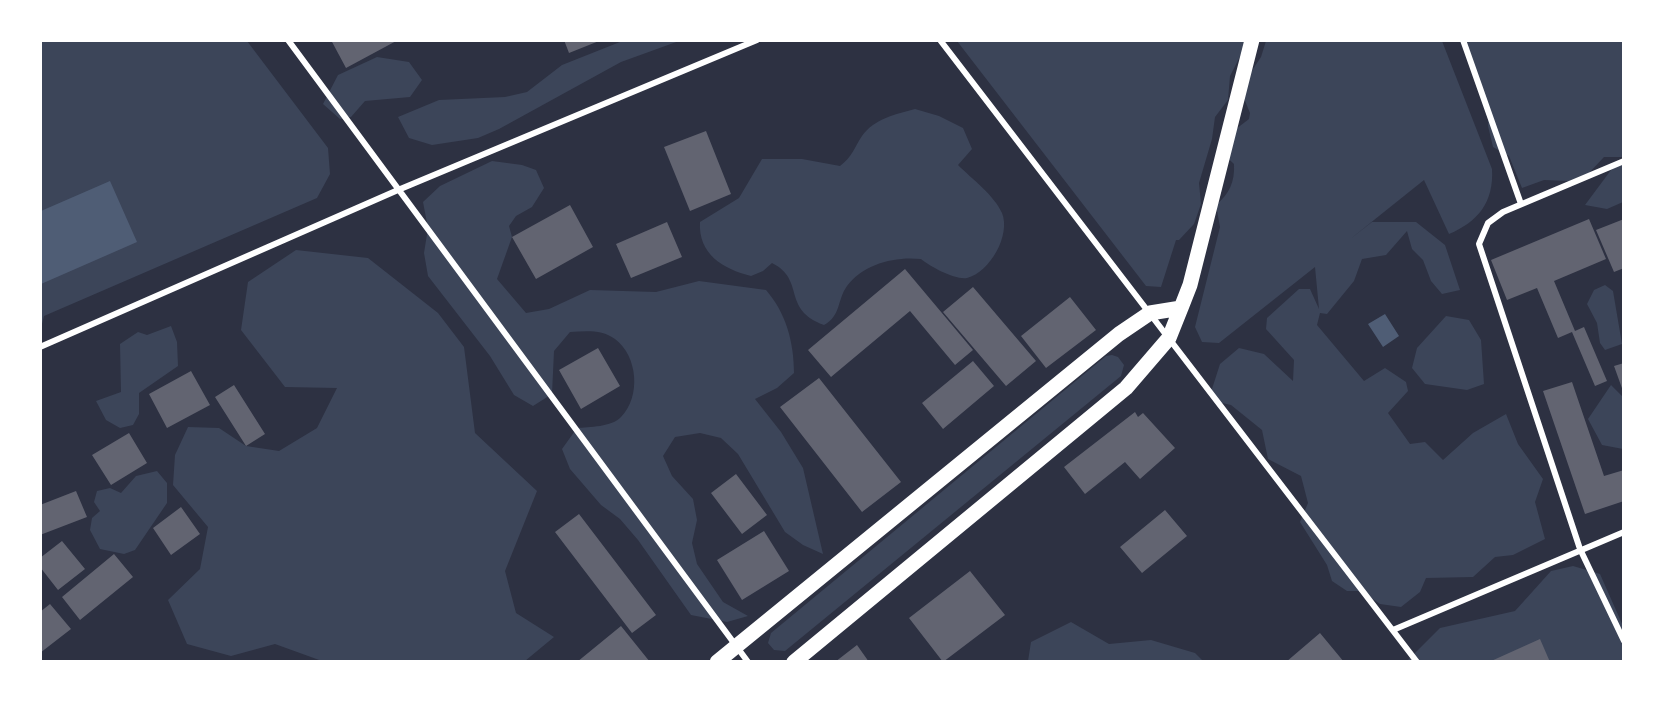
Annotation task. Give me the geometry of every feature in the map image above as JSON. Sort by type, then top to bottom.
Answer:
[{"type":"main road","points":[[794,662],[1126,388],[1169,338],[1190,285],[1252,40]]},
{"type":"main road","points":[[717,662],[1090,356],[1150,313],[1181,308]]},
{"type":"street","points":[[288,40],[748,662]]},
{"type":"street","points":[[40,347],[399,190],[757,40]]},
{"type":"street","points":[[940,40],[1418,662]]},
{"type":"street","points":[[1463,40],[1521,204]]},
{"type":"street","points":[[1623,161],[1503,212],[1488,223],[1479,244],[1580,549],[1623,641]]},
{"type":"street","points":[[1393,630],[1623,532]]},
{"type":"shaded area","points":[[625,40],[679,41],[621,62],[499,129],[478,138],[432,145],[409,138],[398,117],[439,100],[505,97],[527,92],[562,65]]},
{"type":"shaded area","points":[[41,41],[247,41],[328,148],[330,174],[317,198],[44,316],[41,328]]},
{"type":"shaded area","points":[[957,41],[1248,41],[1230,76],[1228,100],[1215,117],[1212,139],[1199,183],[1201,204],[1194,224],[1179,240],[1176,240],[1161,287],[1146,286]]},
{"type":"shaded area","points":[[1266,41],[1442,41],[1492,169],[1490,191],[1482,209],[1476,217],[1449,234],[1424,180],[1349,240],[1372,222],[1416,222],[1445,245],[1460,290],[1442,294],[1431,281],[1423,260],[1412,249],[1407,231],[1386,255],[1362,259],[1354,281],[1327,314],[1320,313],[1317,325],[1364,381],[1385,368],[1406,382],[1408,391],[1388,413],[1410,444],[1425,442],[1443,460],[1473,433],[1506,414],[1518,444],[1543,479],[1535,502],[1545,539],[1513,555],[1495,557],[1473,577],[1426,578],[1420,592],[1401,607],[1380,604],[1361,591],[1347,591],[1332,581],[1327,565],[1300,522],[1308,503],[1301,476],[1268,459],[1262,430],[1231,405],[1218,402],[1211,392],[1220,364],[1239,348],[1264,354],[1293,381],[1294,360],[1266,329],[1267,318],[1299,289],[1310,289],[1319,309],[1315,267],[1219,343],[1202,342],[1195,327],[1220,227],[1216,205],[1228,192],[1233,176],[1234,164],[1217,148],[1249,119],[1250,113],[1243,96],[1249,75],[1261,57]]},
{"type":"shaded area","points":[[1461,41],[1623,41],[1623,157],[1604,157],[1589,173],[1569,181],[1544,180],[1522,188],[1509,156],[1493,147],[1488,126],[1489,107]]},
{"type":"shaded area","points":[[377,57],[409,62],[422,80],[410,97],[365,101],[351,117],[340,119],[323,104],[338,75]]},
{"type":"shaded area","points":[[915,109],[939,116],[963,128],[972,149],[958,165],[988,194],[1002,213],[1004,232],[1001,242],[991,261],[975,274],[967,278],[956,277],[921,259],[890,260],[880,263],[854,278],[844,291],[833,317],[824,325],[803,311],[788,278],[772,263],[763,271],[751,276],[722,264],[708,251],[700,233],[700,222],[739,198],[762,159],[802,159],[840,166],[873,125],[886,118]]},
{"type":"shaded area","points":[[1623,160],[1623,202],[1607,209],[1585,205],[1611,170]]},
{"type":"shaded area","points":[[492,161],[522,165],[536,170],[544,188],[532,207],[516,216],[509,226],[512,237],[497,279],[526,313],[549,309],[590,290],[656,292],[699,281],[766,290],[779,308],[788,329],[794,373],[777,388],[755,399],[781,432],[803,468],[823,554],[803,545],[785,532],[738,454],[721,438],[700,433],[675,437],[663,456],[672,476],[693,499],[697,520],[692,543],[697,564],[723,602],[748,616],[727,622],[691,615],[638,540],[620,519],[601,505],[570,469],[562,449],[577,428],[612,423],[621,417],[632,399],[634,377],[623,346],[605,334],[593,331],[570,332],[554,351],[552,394],[533,406],[514,395],[490,356],[428,276],[424,253],[428,228],[423,202],[440,186]]},
{"type":"shaded area","points":[[110,181],[137,242],[41,284],[41,211]]},
{"type":"shaded area","points":[[296,250],[368,258],[438,313],[464,347],[475,433],[537,491],[505,571],[516,613],[554,637],[525,661],[322,661],[275,644],[231,656],[187,644],[168,600],[200,569],[208,527],[173,485],[175,455],[188,427],[219,428],[246,446],[279,451],[317,428],[337,388],[285,387],[241,330],[248,282]]},
{"type":"shaded area","points":[[1605,285],[1613,291],[1622,344],[1605,350],[1600,343],[1597,323],[1587,304],[1594,290]]},
{"type":"shaded area","points":[[1385,314],[1399,336],[1383,347],[1368,324]]},
{"type":"shaded area","points":[[1446,316],[1469,320],[1481,340],[1484,384],[1467,390],[1425,384],[1412,368],[1417,348]]},
{"type":"shaded area","points":[[171,326],[177,342],[178,366],[139,393],[139,414],[133,425],[120,428],[106,420],[96,401],[121,392],[120,344],[138,332],[147,335]]},
{"type":"shaded area","points":[[1106,356],[1118,357],[1124,365],[1121,376],[785,651],[774,650],[768,643],[771,633]]},
{"type":"shaded area","points":[[1611,385],[1623,397],[1623,449],[1602,445],[1588,419]]},
{"type":"shaded area","points":[[157,471],[167,483],[167,503],[135,550],[124,554],[100,549],[90,530],[92,518],[100,511],[94,502],[97,491],[110,488],[121,493],[136,476]]},
{"type":"shaded area","points":[[1573,566],[1600,574],[1623,626],[1623,661],[1406,662],[1440,628],[1515,611],[1551,571]]},
{"type":"shaded area","points":[[1071,622],[1109,644],[1151,640],[1195,653],[1203,661],[1028,661],[1031,642]]},
{"type":"building","points":[[331,40],[398,40],[346,68]]},
{"type":"building","points":[[564,40],[599,40],[599,41],[569,53]]},
{"type":"building","points":[[706,131],[731,194],[690,211],[664,147]]},
{"type":"building","points":[[570,205],[593,247],[536,279],[512,237]]},
{"type":"building","points":[[1589,219],[1606,259],[1554,281],[1575,331],[1584,327],[1607,381],[1595,386],[1572,332],[1558,338],[1537,288],[1507,300],[1491,260]]},
{"type":"building","points":[[1624,219],[1624,268],[1614,272],[1596,230]]},
{"type":"building","points":[[667,222],[682,257],[631,278],[616,244]]},
{"type":"building","points":[[905,269],[973,350],[955,365],[910,311],[831,377],[808,350]]},
{"type":"building","points":[[973,287],[1036,361],[1006,386],[943,312]]},
{"type":"building","points":[[1070,297],[1096,330],[1046,368],[1021,336]]},
{"type":"building","points":[[598,348],[620,386],[581,409],[559,370]]},
{"type":"building","points":[[973,361],[994,386],[943,429],[922,403]]},
{"type":"building","points":[[1624,363],[1624,391],[1623,391],[1614,366]]},
{"type":"building","points":[[191,371],[210,405],[167,428],[149,394]]},
{"type":"building","points":[[819,378],[901,482],[862,512],[780,407]]},
{"type":"building","points":[[1572,382],[1604,476],[1624,470],[1624,501],[1585,514],[1543,391]]},
{"type":"building","points":[[234,385],[265,434],[246,446],[215,397]]},
{"type":"building","points":[[1135,412],[1138,417],[1143,413],[1175,448],[1140,479],[1125,462],[1085,494],[1064,467]]},
{"type":"building","points":[[129,433],[147,463],[111,485],[92,455]]},
{"type":"building","points":[[736,474],[767,515],[742,534],[711,493]]},
{"type":"building","points":[[76,491],[87,517],[40,535],[40,505]]},
{"type":"building","points":[[181,507],[200,534],[171,555],[153,528]]},
{"type":"building","points":[[1165,510],[1187,536],[1142,573],[1120,547]]},
{"type":"building","points":[[579,514],[656,615],[632,633],[555,532]]},
{"type":"building","points":[[764,531],[789,571],[742,600],[717,560]]},
{"type":"building","points":[[62,541],[85,569],[58,590],[40,567],[40,558]]},
{"type":"building","points":[[114,554],[133,577],[80,620],[62,597]]},
{"type":"building","points":[[970,571],[1005,615],[943,662],[909,618]]},
{"type":"building","points":[[50,604],[71,629],[40,653],[40,612]]},
{"type":"building","points":[[621,626],[650,662],[577,662]]},
{"type":"building","points":[[1320,633],[1344,662],[1286,662]]},
{"type":"building","points":[[1540,639],[1550,662],[1489,662]]},
{"type":"building","points":[[857,645],[869,662],[835,662]]}]
